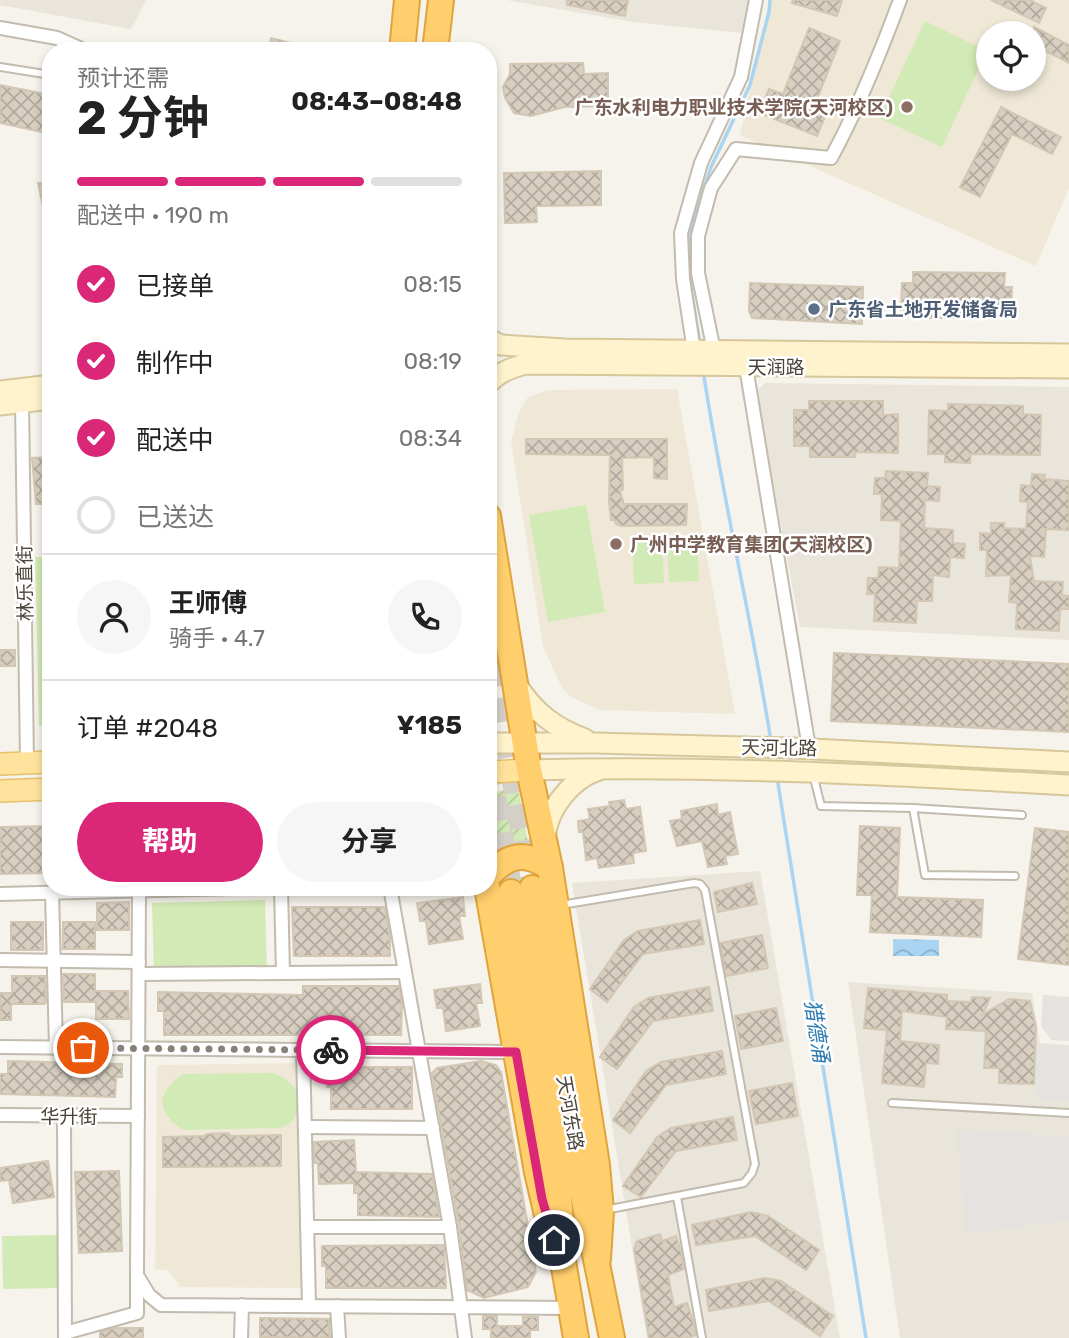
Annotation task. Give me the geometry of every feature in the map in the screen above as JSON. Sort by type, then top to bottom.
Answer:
[{"type":"highway","points":[[403,42],[407,0]]},
{"type":"highway","points":[[436,42],[441,0]]},
{"type":"highway","points":[[497,570],[524,742],[550,868],[597,1165],[601,1211],[598,1259]]},
{"type":"highway","points":[[497,645],[506,625]]},
{"type":"highway","points":[[497,866],[512,858],[537,859],[550,868]]},
{"type":"highway","points":[[510,889],[516,1052],[542,1199],[562,1261]]},
{"type":"highway","name":"天河东路","points":[[510,889],[598,1259],[612,1338]]},
{"type":"highway","name":"天河东路","points":[[510,889],[559,1194],[562,1261],[576,1338]]},
{"type":"main road","name":"天润路","points":[[497,343],[528,348],[704,357],[746,367],[1069,368]]},
{"type":"main road","name":"天润路","points":[[497,375],[525,364],[704,357],[1069,354]]},
{"type":"main road","points":[[0,391],[42,386]]},
{"type":"main road","points":[[0,405],[42,400]]},
{"type":"main road","points":[[515,682],[545,719],[568,733],[596,743]]},
{"type":"main road","name":"天河北路","points":[[497,743],[801,748],[1069,762]]},
{"type":"main road","points":[[0,764],[42,762]]},
{"type":"main road","name":"天河北路","points":[[497,772],[604,768],[753,770],[1069,785]]},
{"type":"main road","points":[[545,839],[549,819],[565,793],[585,774],[604,768]]},
{"type":"main road","points":[[0,791],[42,789]]},
{"type":"street","points":[[704,357],[683,279],[681,233],[701,163],[741,77],[756,0]]},
{"type":"street","points":[[704,357],[698,236],[711,188],[736,149],[831,158],[877,62],[900,0]]},
{"type":"street","points":[[0,28],[66,42]]},
{"type":"street","points":[[746,367],[801,748]]},
{"type":"street","name":"林乐直街","points":[[22,402],[27,763]]},
{"type":"street","points":[[0,894],[42,892]]},
{"type":"street","points":[[52,896],[56,1048]]},
{"type":"street","points":[[64,1116],[65,1336],[137,1313],[139,896]]},
{"type":"street","points":[[281,896],[283,973]]},
{"type":"street","points":[[392,896],[450,1227],[463,1307],[465,1338]]},
{"type":"street","points":[[0,960],[283,973],[405,972]]},
{"type":"street","points":[[0,1047],[516,1052]]},
{"type":"street","points":[[303,1049],[309,1306]]},
{"type":"street","name":"华升街","points":[[0,1115],[138,1116]]},
{"type":"street","points":[[305,1127],[433,1128]]},
{"type":"street","points":[[307,1227],[450,1227]]},
{"type":"street","points":[[137,1275],[149,1295],[161,1305],[570,1308]]},
{"type":"street","points":[[241,1338],[242,1306]]},
{"type":"street","points":[[337,1306],[339,1338]]},
{"type":"lane","points":[[0,67],[42,74]]},
{"type":"lane","points":[[804,772],[821,806],[913,808],[1022,815]]},
{"type":"lane","points":[[913,808],[925,875],[1015,876]]},
{"type":"lane","points":[[556,905],[694,883],[700,884],[705,890],[755,1164],[744,1183],[601,1211]]},
{"type":"lane","points":[[892,1103],[1069,1113]]},
{"type":"lane","points":[[677,1197],[702,1338]]},
{"type":"shaded area","points":[[0,0],[146,0],[131,29],[0,5]]},
{"type":"shaded area","points":[[507,0],[749,0],[742,33],[633,22]]},
{"type":"shaded area","name":"广东水利电力职业技术学院(天河校区)","points":[[770,0],[1069,0],[1069,188],[1036,266],[740,135]]},
{"type":"shaded area","points":[[765,383],[1069,387],[1069,640],[800,627],[756,392]]},
{"type":"shaded area","name":"广州中学教育集团(天润校区)","points":[[677,389],[735,714],[599,710],[571,697],[562,688],[543,646],[511,442],[519,412],[528,397],[548,390]]},
{"type":"shaded area","points":[[760,871],[840,1338],[647,1338],[572,883]]},
{"type":"shaded area","points":[[848,982],[1032,993],[1040,1043],[1069,1045],[1069,1338],[900,1338]]},
{"type":"shaded area","points":[[1043,995],[1069,997],[1069,1041],[1051,1040],[1041,1026]]},
{"type":"shaded area","points":[[1037,1045],[1069,1047],[1069,1101],[1035,1099]]},
{"type":"shaded area","points":[[301,1063],[302,1288],[179,1287],[167,1270],[155,1269],[157,1065]]},
{"type":"shaded area","points":[[956,1129],[1069,1136],[1069,1220],[966,1234]]},
{"type":"green space","points":[[925,21],[976,46],[976,74],[942,147],[879,118]]},
{"type":"green space","points":[[586,505],[605,612],[548,622],[529,515]]},
{"type":"green space","points":[[697,537],[699,581],[669,582],[667,539]]},
{"type":"green space","points":[[662,540],[664,583],[634,584],[632,541]]},
{"type":"green space","points":[[35,557],[42,557],[42,726],[39,726]]},
{"type":"green space","points":[[512,789],[519,793],[529,848],[497,856],[497,792]]},
{"type":"green space","points":[[265,900],[267,972],[154,975],[152,903]]},
{"type":"green space","points":[[273,1073],[290,1083],[299,1099],[296,1115],[290,1123],[281,1128],[184,1130],[164,1109],[164,1095],[183,1074]]},
{"type":"green space","points":[[57,1235],[58,1288],[3,1289],[2,1236]]},
{"type":"water","points":[[893,939],[939,940],[939,956],[893,956]]},
{"type":"building","points":[[567,0],[628,0],[625,16],[567,5]]},
{"type":"building","points":[[793,0],[842,0],[837,16],[792,3]]},
{"type":"building","points":[[991,0],[1030,0],[1046,8],[1040,21]]},
{"type":"building","points":[[809,28],[840,41],[814,107],[827,112],[817,136],[759,113],[769,89],[783,94]]},
{"type":"building","points":[[1046,33],[1069,45],[1069,63],[1046,51]]},
{"type":"building","points":[[271,38],[287,42],[270,42]]},
{"type":"building","points":[[583,63],[584,74],[608,73],[608,106],[565,107],[531,116],[514,113],[505,98],[503,87],[510,74],[510,64]]},
{"type":"building","points":[[0,85],[42,93],[42,132],[0,123]]},
{"type":"building","points":[[1001,107],[1061,137],[1052,154],[1012,134],[980,197],[960,187]]},
{"type":"building","points":[[601,171],[601,205],[536,206],[537,222],[505,223],[504,173]]},
{"type":"building","points":[[38,183],[42,183],[42,202]]},
{"type":"building","points":[[913,272],[1005,273],[1004,287],[1012,287],[1011,312],[999,312],[999,318],[913,318],[914,311],[901,310],[902,283],[913,283]]},
{"type":"building","points":[[750,283],[863,287],[862,324],[752,318],[749,311]]},
{"type":"building","points":[[809,401],[883,401],[883,415],[898,414],[898,453],[855,452],[855,457],[810,457],[810,446],[794,446],[794,410],[809,410]]},
{"type":"building","points":[[948,404],[1023,406],[1023,414],[1041,415],[1040,455],[971,454],[970,463],[945,462],[945,454],[928,454],[929,410],[948,411]]},
{"type":"building","points":[[526,439],[667,439],[667,479],[654,478],[654,457],[622,458],[623,489],[620,492],[624,504],[687,504],[686,525],[616,524],[615,520],[611,520],[609,501],[610,455],[526,454]]},
{"type":"building","points":[[42,457],[42,504],[36,504],[32,458]]},
{"type":"building","points":[[886,471],[928,473],[927,486],[940,487],[939,501],[925,500],[924,528],[953,530],[953,543],[965,544],[964,558],[950,557],[949,577],[933,575],[932,601],[917,601],[916,623],[874,621],[875,594],[867,594],[868,578],[878,578],[879,567],[899,568],[901,521],[881,520],[882,494],[874,494],[875,478],[885,478]]},
{"type":"building","points":[[1032,474],[1045,475],[1044,479],[1069,481],[1069,530],[1046,529],[1044,557],[1030,556],[1034,581],[1063,582],[1062,595],[1069,596],[1069,609],[1060,609],[1059,631],[1016,629],[1017,603],[1009,602],[1011,575],[986,576],[987,550],[980,550],[980,533],[991,534],[991,523],[1004,523],[1004,528],[1026,529],[1028,502],[1020,501],[1021,485],[1031,486]]},
{"type":"building","points":[[0,650],[15,650],[15,666],[0,666]]},
{"type":"building","points":[[834,653],[1069,664],[1069,732],[831,721]]},
{"type":"building","points":[[624,800],[626,809],[640,807],[646,851],[633,853],[634,863],[599,868],[597,858],[586,860],[583,832],[579,832],[578,821],[590,819],[588,809],[610,806],[609,802]]},
{"type":"building","points":[[717,804],[718,815],[730,812],[738,854],[725,856],[727,864],[708,867],[702,841],[677,846],[670,821],[682,819],[681,811]]},
{"type":"building","points":[[42,826],[42,873],[0,874],[0,827]]},
{"type":"building","points":[[860,826],[900,828],[897,897],[983,900],[981,937],[870,932],[872,895],[857,895]]},
{"type":"building","points":[[1035,828],[1069,832],[1069,965],[1018,959]]},
{"type":"building","points":[[752,883],[757,904],[718,912],[714,892]]},
{"type":"building","points":[[463,897],[465,916],[459,916],[463,939],[429,944],[426,921],[420,921],[417,903]]},
{"type":"building","points":[[129,902],[129,930],[97,930],[97,903]]},
{"type":"building","points":[[292,907],[385,907],[390,956],[294,956]]},
{"type":"building","points":[[700,920],[704,944],[643,954],[607,1002],[590,989],[624,940],[638,931]]},
{"type":"building","points":[[11,922],[43,922],[43,950],[11,950]]},
{"type":"building","points":[[63,922],[95,922],[95,949],[63,949]]},
{"type":"building","points":[[762,935],[768,968],[726,976],[720,943]]},
{"type":"building","points":[[63,974],[95,974],[95,991],[128,991],[129,1019],[96,1019],[96,1002],[64,1002]]},
{"type":"building","points":[[12,976],[45,976],[46,1002],[11,1004],[11,1020],[0,1020],[0,993],[12,993]]},
{"type":"building","points":[[480,984],[482,1003],[476,1003],[480,1026],[446,1031],[443,1008],[437,1008],[434,990]]},
{"type":"building","points":[[303,986],[399,986],[402,1004],[401,1035],[164,1035],[164,1011],[158,1011],[158,992],[303,995]]},
{"type":"building","points":[[709,987],[713,1011],[653,1021],[617,1069],[600,1057],[634,1007],[648,998]]},
{"type":"building","points":[[868,988],[947,995],[947,1001],[971,1002],[972,997],[990,998],[983,1014],[1009,999],[1030,1001],[1036,1027],[1034,1084],[999,1083],[999,1068],[984,1068],[986,1031],[946,1029],[947,1017],[902,1011],[900,1041],[939,1045],[938,1064],[926,1063],[924,1087],[882,1083],[887,1030],[864,1028]]},
{"type":"building","points":[[776,1008],[783,1041],[741,1049],[735,1016]]},
{"type":"building","points":[[722,1051],[726,1074],[666,1085],[630,1133],[613,1120],[646,1071],[661,1062]]},
{"type":"building","points":[[8,1061],[122,1064],[122,1077],[116,1077],[115,1097],[0,1094],[0,1074],[8,1074]]},
{"type":"building","points":[[481,1061],[496,1065],[501,1072],[536,1272],[528,1287],[484,1298],[467,1290],[459,1225],[432,1073],[437,1068]]},
{"type":"building","points":[[327,1067],[412,1067],[412,1109],[331,1109]]},
{"type":"building","points":[[792,1083],[798,1116],[756,1124],[749,1091]]},
{"type":"building","points":[[733,1117],[737,1140],[676,1151],[641,1197],[623,1186],[657,1137],[671,1128]]},
{"type":"building","points":[[228,1133],[231,1136],[281,1135],[281,1166],[163,1167],[163,1137]]},
{"type":"building","points":[[354,1140],[356,1172],[432,1174],[439,1217],[358,1215],[358,1193],[354,1193],[354,1183],[319,1184],[318,1163],[314,1163],[314,1142]]},
{"type":"building","points":[[48,1161],[54,1197],[13,1203],[9,1180],[0,1181],[0,1168]]},
{"type":"building","points":[[119,1171],[122,1251],[79,1253],[75,1172]]},
{"type":"building","points":[[751,1212],[768,1216],[819,1250],[806,1270],[755,1236],[696,1245],[692,1225]]},
{"type":"building","points":[[660,1234],[662,1241],[676,1236],[681,1252],[684,1269],[668,1275],[674,1307],[687,1303],[693,1321],[696,1335],[687,1338],[649,1338],[634,1249],[637,1241]]},
{"type":"building","points":[[444,1245],[446,1288],[326,1288],[322,1246]]},
{"type":"building","points":[[765,1278],[781,1281],[833,1316],[820,1336],[769,1301],[709,1311],[706,1290]]},
{"type":"building","points":[[483,1316],[497,1316],[497,1326],[523,1326],[523,1317],[538,1317],[538,1330],[530,1330],[530,1338],[491,1338],[491,1329],[483,1329]]},
{"type":"building","points":[[260,1318],[329,1319],[330,1338],[260,1337]]},
{"type":"building","points":[[115,1328],[143,1328],[143,1338],[100,1338],[100,1332]]},
{"type":"waterway","points":[[700,345],[691,289],[689,235],[711,167],[750,85],[770,0]]},
{"type":"waterway","points":[[703,370],[771,741]]},
{"type":"waterway","name":"猎德涌","points":[[777,777],[866,1338]]},
{"type":"tunnel","points":[[497,680],[532,888]]},
{"type":"tunnel","points":[[497,813],[511,892]]},
{"type":"way so far","points":[[83,1048],[331,1050]]},
{"type":"place","name":"广东水利电力职业技术学院(天河校区)","points":[[907,107]]},
{"type":"place","name":"广东省土地开发储备局","points":[[814,309]]},
{"type":"place","name":"广州中学教育集团(天润校区)","points":[[616,544]]},
{"type":"route","points":[[331,1050],[516,1052],[542,1199],[554,1240]]}]
